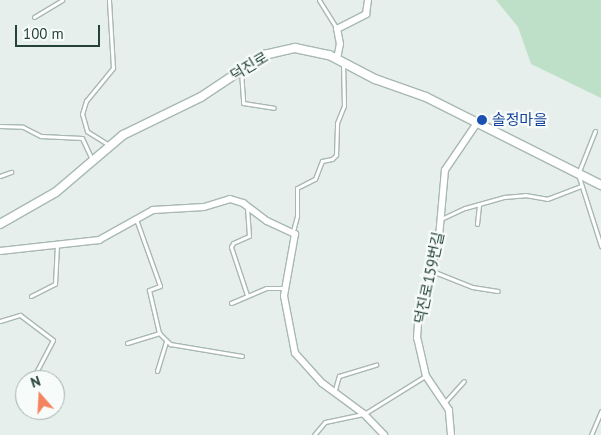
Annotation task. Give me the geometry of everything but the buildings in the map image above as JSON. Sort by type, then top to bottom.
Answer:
[{"type":"street","points":[[340,60],[340,44],[337,29],[366,14],[368,0]]},
{"type":"street","name":"덕진로","points":[[1,222],[56,192],[109,145],[201,97],[241,68],[264,55],[286,49],[312,50],[340,60],[477,123],[601,185]]},
{"type":"street","name":"덕진로159번길","points":[[451,435],[451,418],[444,403],[426,376],[418,331],[432,271],[441,219],[445,170],[477,123]]},
{"type":"street","points":[[0,251],[99,240],[135,218],[153,210],[204,207],[230,199],[247,206],[267,221],[293,231],[296,242],[285,288],[284,302],[295,353],[334,393],[364,414],[384,435]]},
{"type":"lane","points":[[34,17],[62,0]]},
{"type":"lane","points":[[109,145],[87,132],[82,114],[86,101],[113,68],[110,0]]},
{"type":"lane","points":[[319,0],[337,29]]},
{"type":"lane","points":[[293,231],[297,216],[297,188],[315,179],[322,161],[332,160],[336,155],[337,123],[344,106],[340,60]]},
{"type":"lane","points":[[241,68],[244,103],[274,108]]},
{"type":"lane","points":[[0,126],[23,127],[41,136],[82,138],[92,160]]},
{"type":"lane","points":[[595,130],[578,174],[601,246]]},
{"type":"lane","points":[[0,176],[11,172]]},
{"type":"lane","points":[[441,219],[480,203],[515,195],[547,199],[581,186]]},
{"type":"lane","points":[[478,224],[480,203]]},
{"type":"lane","points":[[247,206],[249,236],[233,242],[231,247],[247,295]]},
{"type":"lane","points":[[135,218],[160,286],[149,290],[160,333],[166,341],[190,349],[242,356]]},
{"type":"lane","points":[[31,296],[56,284],[57,244]]},
{"type":"lane","points":[[432,271],[472,287],[498,291]]},
{"type":"lane","points":[[231,304],[247,295],[272,287],[285,288]]},
{"type":"lane","points":[[0,321],[20,315],[53,340],[37,370]]},
{"type":"lane","points":[[127,342],[160,333]]},
{"type":"lane","points":[[156,371],[166,341]]},
{"type":"lane","points":[[334,393],[336,378],[376,365]]},
{"type":"lane","points":[[314,435],[325,422],[364,414],[426,376]]},
{"type":"lane","points":[[444,403],[464,381]]},
{"type":"lane","points":[[591,435],[601,411]]},
{"type":"green space","points":[[496,0],[601,0],[601,98],[531,64],[518,27]]},
{"type":"place","name":"솔정마을","points":[[482,120]]}]
